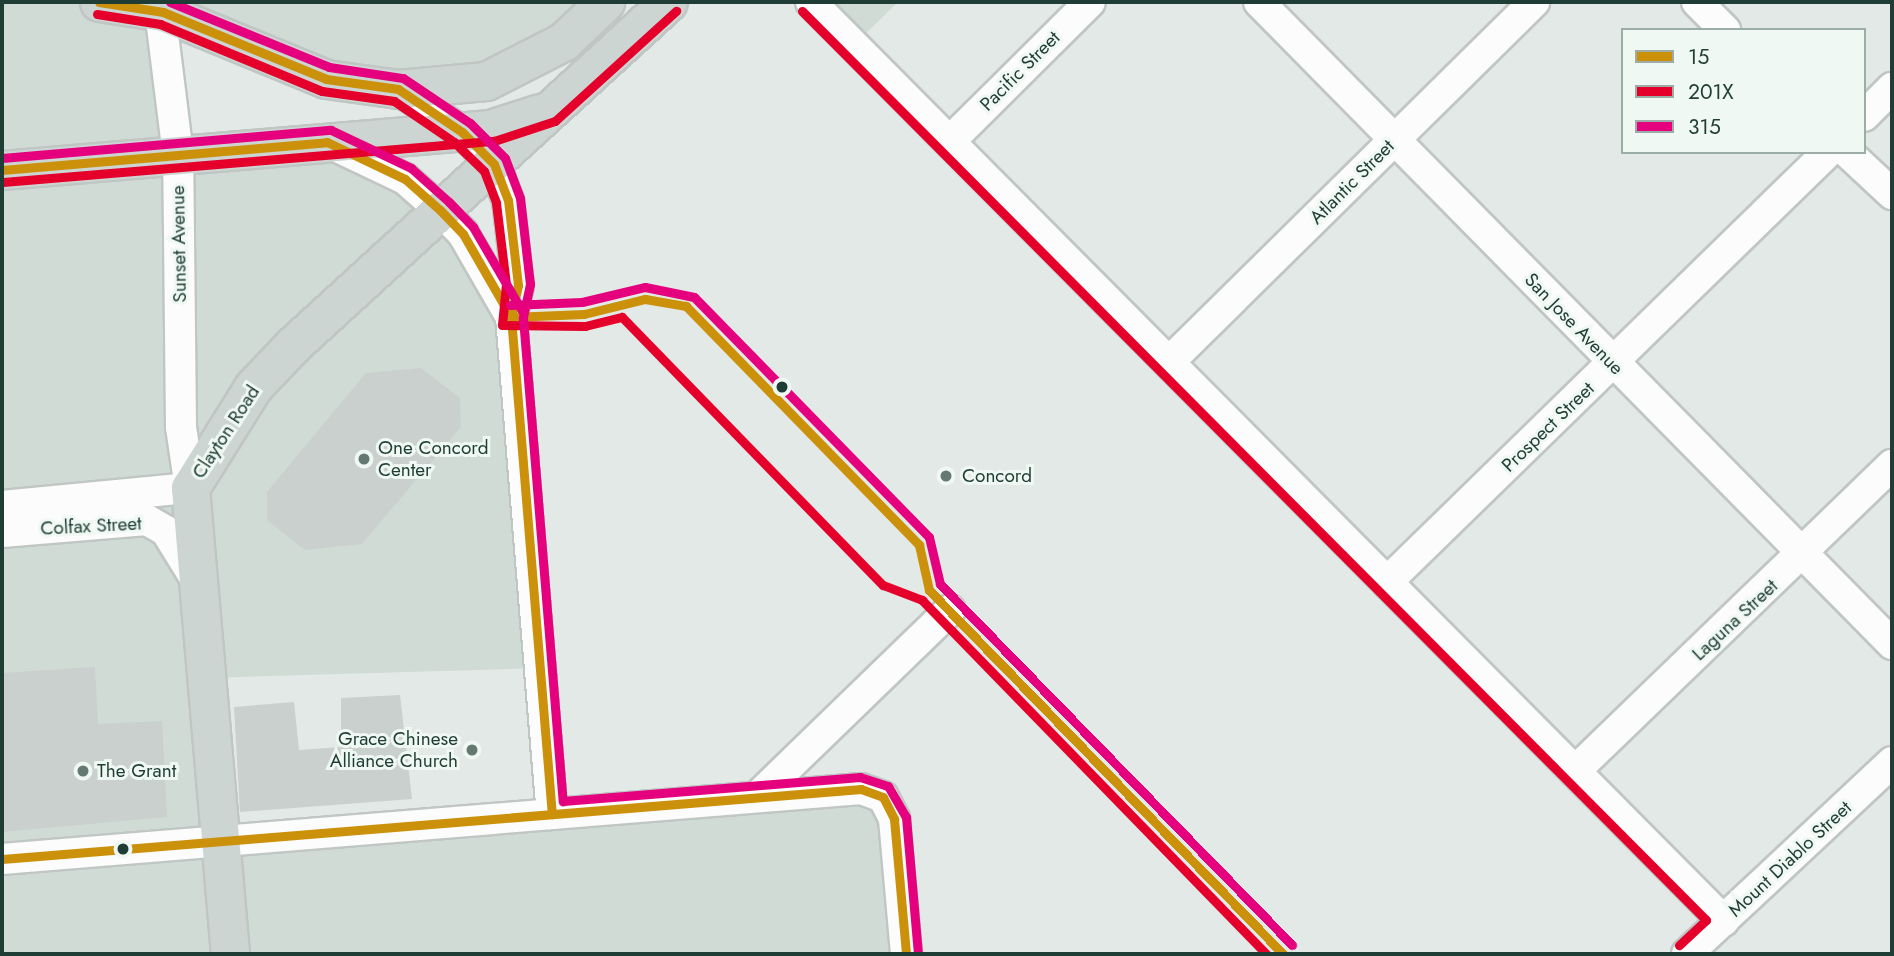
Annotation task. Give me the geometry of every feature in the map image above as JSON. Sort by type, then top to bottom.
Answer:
[{"type":"main road","points":[[99,2],[161,7],[326,79],[398,89],[486,80],[564,41],[605,2]]},
{"type":"main road","name":"Clayton Road","points":[[230,954],[195,578],[190,488],[253,387],[668,2]]},
{"type":"main road","points":[[2,170],[490,129],[548,111]]},
{"type":"street","points":[[811,2],[1724,921]]},
{"type":"street","name":"Pacific Street","points":[[950,141],[1090,2]]},
{"type":"street","name":"San Jose Avenue","points":[[1259,2],[1892,644]]},
{"type":"street","name":"Atlantic Street","points":[[1169,362],[1534,2]]},
{"type":"street","points":[[1697,2],[1723,28]]},
{"type":"street","name":"Sunset Avenue","points":[[161,7],[178,155],[181,427],[190,488]]},
{"type":"street","points":[[1866,114],[1892,88]]},
{"type":"street","points":[[398,89],[462,132],[494,164],[513,235],[518,285],[512,317],[552,814]]},
{"type":"street","points":[[327,142],[405,179],[441,211],[463,234],[512,317]]},
{"type":"street","name":"Prospect Street","points":[[1387,582],[1826,154]]},
{"type":"street","points":[[1849,154],[1892,194]]},
{"type":"street","name":"Laguna Street","points":[[1575,771],[1804,556],[1892,466]]},
{"type":"street","name":"Colfax Street","points":[[2,506],[190,488]]},
{"type":"street","name":"Colfax Street","points":[[2,532],[147,520],[166,531],[195,578]]},
{"type":"street","points":[[758,796],[950,610]]},
{"type":"street","name":"Mount Diablo Street","points":[[1687,954],[1892,762]]},
{"type":"street","points":[[2,859],[861,789],[883,797],[894,819],[906,954]]},
{"type":"shaded area","points":[[2,2],[605,2],[564,41],[398,89],[164,12],[178,154],[327,142],[405,179],[493,288],[540,668],[205,678],[219,841],[883,797],[906,954],[2,954]]},
{"type":"shaded area","points":[[811,2],[898,2],[854,45]]},
{"type":"building","name":"One Concord Center","points":[[421,368],[460,398],[461,427],[362,544],[305,550],[267,520],[267,492],[366,373]]},
{"type":"building","name":"The Grant","points":[[95,667],[98,724],[162,721],[167,817],[2,832],[2,673]]},
{"type":"building","points":[[400,695],[412,799],[240,812],[234,707],[294,702],[299,750],[341,747],[341,698]]},
{"type":"transit line","name":"15","points":[[99,2],[163,12],[326,79],[398,89],[462,132],[494,164],[508,200],[518,285],[511,317],[552,814]]},
{"type":"transit line","name":"315","points":[[170,2],[329,67],[403,78],[470,123],[505,158],[520,198],[530,284],[523,318],[563,801],[860,777],[888,786],[906,817],[918,953]]},
{"type":"transit line","name":"201X","points":[[3,182],[494,141],[555,121],[676,11]]},
{"type":"transit line","name":"201X","points":[[802,11],[1706,920],[1679,945]]},
{"type":"transit line","name":"201X","points":[[97,14],[160,24],[322,91],[394,101],[454,142],[484,171],[496,203],[506,284],[502,325],[585,326],[622,317],[883,585],[922,600],[1266,954]]},
{"type":"transit line","name":"315","points":[[2,158],[331,130],[411,168],[449,202],[473,227],[522,311]]},
{"type":"transit line","name":"15","points":[[2,170],[327,142],[405,179],[441,211],[463,234],[511,317]]},
{"type":"transit line","name":"315","points":[[510,305],[582,302],[645,287],[694,297],[929,537],[940,584],[1292,945]]},
{"type":"transit line","name":"15","points":[[511,317],[584,314],[645,299],[686,306],[919,545],[929,590],[1283,954]]},
{"type":"transit line","name":"15","points":[[2,859],[861,789],[883,797],[894,819],[906,954]]},
{"type":"place","name":"One Concord Center","points":[[364,459]]},
{"type":"place","name":"Concord","points":[[946,476]]},
{"type":"place","name":"Grace Chinese Alliance Church","points":[[472,750]]},
{"type":"place","name":"The Grant","points":[[83,771]]}]
